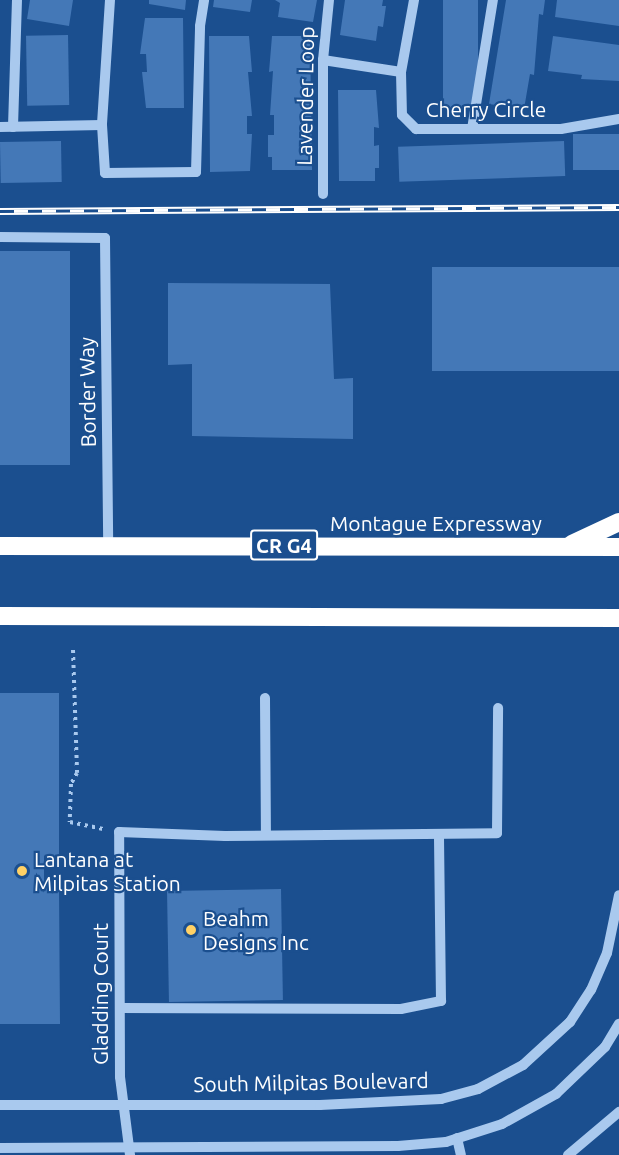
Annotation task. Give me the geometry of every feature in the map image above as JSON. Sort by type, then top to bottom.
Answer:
[{"type":"highway","points":[[568,546],[619,522]]},
{"type":"highway","name":"Montague Expressway","points":[[0,546],[619,547]]},
{"type":"highway","points":[[0,616],[619,618]]},
{"type":"street","points":[[14,127],[17,0]]},
{"type":"street","points":[[110,0],[102,125],[105,173],[196,172],[200,26],[204,0]]},
{"type":"street","name":"Lavender Loop","points":[[323,194],[323,60],[329,0]]},
{"type":"street","name":"Cherry Circle","points":[[414,0],[401,72],[402,115],[416,129],[561,129],[619,119]]},
{"type":"street","points":[[472,129],[494,0]]},
{"type":"street","points":[[323,60],[401,72]]},
{"type":"street","points":[[0,127],[102,125]]},
{"type":"street","name":"Border Way","points":[[0,237],[105,238],[108,546]]},
{"type":"street","points":[[266,698],[266,835]]},
{"type":"street","points":[[119,832],[266,835],[497,833],[498,708]]},
{"type":"street","name":"Gladding Court","points":[[119,832],[123,1104],[129,1151]]},
{"type":"street","points":[[120,1008],[400,1008],[441,1000],[439,834]]},
{"type":"street","name":"South Milpitas Boulevard","points":[[2,1104],[399,1103],[441,1099],[478,1089],[523,1065],[570,1022],[591,990],[607,953],[619,895]]},
{"type":"street","points":[[0,1148],[129,1151],[398,1146],[457,1138],[502,1124],[556,1094],[604,1047],[619,1024]]},
{"type":"street","points":[[568,1155],[619,1112]]},
{"type":"street","points":[[457,1138],[461,1155]]},
{"type":"path","points":[[73,650],[77,772],[71,784],[70,822],[119,832]]},
{"type":"building","points":[[30,0],[73,0],[69,26],[27,19]]},
{"type":"building","points":[[149,0],[186,0],[185,10],[149,4]]},
{"type":"building","points":[[214,0],[252,0],[250,12],[213,7]]},
{"type":"building","points":[[275,0],[317,0],[313,22],[278,17],[280,3]]},
{"type":"building","points":[[345,0],[383,0],[382,6],[386,6],[383,27],[378,26],[376,41],[340,35]]},
{"type":"building","points":[[443,0],[478,0],[478,109],[443,109]]},
{"type":"building","points":[[506,0],[545,0],[543,15],[539,14],[534,75],[530,74],[524,109],[489,104]]},
{"type":"building","points":[[557,0],[619,0],[619,26],[555,17]]},
{"type":"building","points":[[145,18],[183,18],[184,108],[146,108],[142,72],[147,72],[146,54],[140,54]]},
{"type":"building","points":[[68,35],[69,105],[27,106],[26,36]]},
{"type":"building","points":[[209,36],[249,36],[252,72],[248,72],[252,116],[247,116],[247,134],[252,134],[250,171],[210,172]]},
{"type":"building","points":[[272,36],[310,36],[312,170],[272,170],[272,157],[268,157],[268,135],[274,135],[274,115],[270,115],[273,71],[269,72]]},
{"type":"building","points":[[553,36],[619,45],[619,81],[581,79],[582,75],[548,71]]},
{"type":"building","points":[[338,90],[376,90],[379,128],[374,127],[374,146],[379,145],[379,168],[375,168],[375,181],[339,181]]},
{"type":"building","points":[[573,134],[619,134],[619,170],[573,170]]},
{"type":"building","points":[[61,141],[62,182],[1,183],[0,142]]},
{"type":"building","points":[[564,141],[565,176],[399,182],[398,147]]},
{"type":"building","points":[[0,251],[70,251],[70,465],[0,465]]},
{"type":"building","points":[[432,267],[619,267],[619,371],[432,371]]},
{"type":"building","points":[[168,283],[330,284],[334,379],[353,378],[353,439],[192,436],[192,364],[168,365]]},
{"type":"building","name":"Lantana at Milpitas Station","points":[[0,693],[59,693],[59,856],[44,856],[44,888],[59,887],[60,1024],[0,1024]]},
{"type":"building","points":[[281,889],[283,1000],[169,1002],[167,891]]},
{"type":"railway","points":[[0,211],[619,207]]},
{"type":"place","name":"Lantana at Milpitas Station","points":[[22,871]]},
{"type":"place","name":"Beahm Designs Inc","points":[[191,930]]}]
